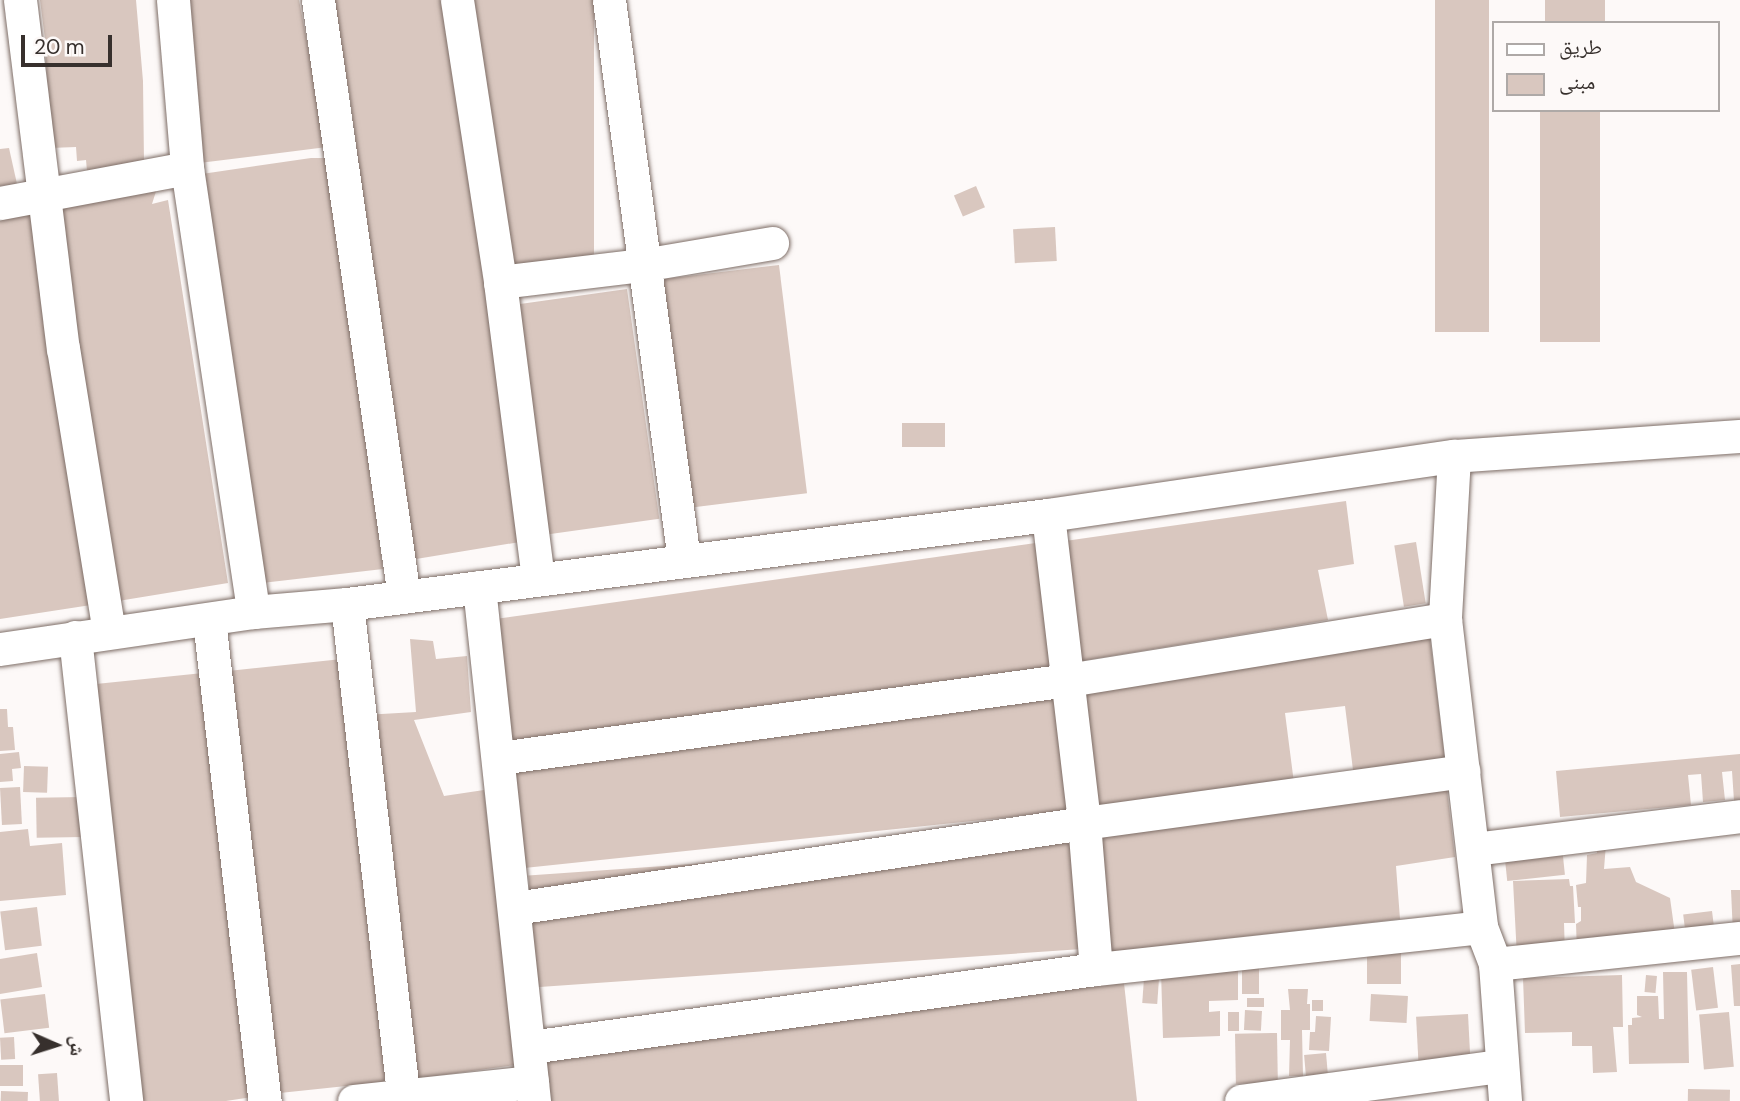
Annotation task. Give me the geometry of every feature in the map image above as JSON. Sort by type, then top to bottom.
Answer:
[{"type":"street","points":[[20,0],[63,348],[109,631]]},
{"type":"street","points":[[173,0],[187,168],[253,611]]},
{"type":"street","points":[[318,0],[404,597]]},
{"type":"street","points":[[457,0],[500,282],[538,579]]},
{"type":"street","points":[[609,0],[684,560]]},
{"type":"street","points":[[0,203],[187,168]]},
{"type":"street","points":[[500,282],[643,265],[772,243]]},
{"type":"street","points":[[0,649],[109,631],[209,620],[253,611],[404,597],[1048,515],[1454,456],[1740,436]]},
{"type":"street","points":[[1454,456],[1445,619],[1481,927],[1495,964],[1505,1101]]},
{"type":"street","points":[[1048,515],[1084,823],[1096,969]]},
{"type":"street","points":[[354,1101],[533,1092],[479,587]]},
{"type":"street","points":[[346,604],[404,1098]]},
{"type":"street","points":[[499,758],[1068,680],[1445,619]]},
{"type":"street","points":[[209,620],[265,1101]]},
{"type":"street","points":[[75,637],[126,1101]]},
{"type":"street","points":[[515,908],[1084,823],[1463,771]]},
{"type":"street","points":[[1473,849],[1740,816]]},
{"type":"street","points":[[530,1047],[1096,969],[1481,927]]},
{"type":"street","points":[[1495,964],[1740,938]]},
{"type":"street","points":[[1241,1101],[1501,1066]]},
{"type":"building","points":[[40,0],[136,0],[143,81],[144,162],[87,171],[86,160],[77,161],[76,147],[50,148],[45,39]]},
{"type":"building","points":[[177,0],[299,0],[327,147],[191,164]]},
{"type":"building","points":[[329,0],[448,0],[526,541],[410,560],[349,91]]},
{"type":"building","points":[[463,0],[594,0],[594,275],[463,275]]},
{"type":"building","points":[[1435,0],[1489,0],[1489,332],[1435,332]]},
{"type":"building","points":[[1545,0],[1605,0],[1605,21],[1545,21]]},
{"type":"building","points":[[1540,112],[1600,112],[1600,342],[1540,342]]},
{"type":"building","points":[[9,148],[17,184],[0,186],[0,149]]},
{"type":"building","points":[[311,158],[330,158],[383,569],[262,583],[195,175]]},
{"type":"building","points":[[158,185],[152,204],[168,200],[228,583],[112,602],[54,204]]},
{"type":"building","points":[[976,186],[985,207],[963,217],[954,195]]},
{"type":"building","points":[[31,211],[91,605],[0,619],[0,218]]},
{"type":"building","points":[[1055,227],[1057,261],[1015,263],[1013,229]]},
{"type":"building","points":[[779,265],[807,493],[688,508],[660,280]]},
{"type":"building","points":[[627,289],[659,519],[543,535],[511,305]]},
{"type":"building","points":[[902,423],[945,423],[945,447],[902,447]]},
{"type":"building","points":[[1346,501],[1354,564],[1318,570],[1328,620],[1075,662],[1058,542]]},
{"type":"building","points":[[1043,542],[1060,666],[511,743],[493,619]]},
{"type":"building","points":[[1416,542],[1426,603],[1404,607],[1394,545]]},
{"type":"building","points":[[1430,638],[1445,759],[1353,770],[1345,706],[1285,713],[1294,783],[1090,808],[1075,682]]},
{"type":"building","points":[[410,639],[433,641],[436,659],[467,656],[471,712],[414,720],[444,796],[484,790],[515,1065],[414,1079],[364,715],[416,712]]},
{"type":"building","points":[[342,659],[386,1082],[275,1093],[231,671]]},
{"type":"building","points":[[203,673],[252,1097],[226,1101],[140,1101],[96,684]]},
{"type":"building","points":[[1061,694],[1073,810],[517,869],[505,752]]},
{"type":"building","points":[[0,709],[7,709],[8,727],[13,727],[15,750],[0,751]]},
{"type":"building","points":[[19,752],[21,768],[12,769],[13,781],[0,782],[0,754]]},
{"type":"building","points":[[1740,754],[1740,801],[1734,801],[1732,771],[1722,772],[1725,800],[1703,802],[1701,774],[1688,775],[1691,805],[1560,817],[1556,771]]},
{"type":"building","points":[[24,766],[48,767],[47,793],[23,792]]},
{"type":"building","points":[[20,787],[22,824],[2,825],[0,788]]},
{"type":"building","points":[[1447,790],[1455,857],[1396,866],[1400,919],[1110,952],[1094,833]]},
{"type":"building","points":[[83,797],[84,837],[37,838],[36,798]]},
{"type":"building","points":[[28,829],[30,846],[62,843],[66,895],[0,901],[0,832]]},
{"type":"building","points":[[1078,837],[1086,949],[536,987],[528,875]]},
{"type":"building","points":[[1606,844],[1604,869],[1630,867],[1636,882],[1670,898],[1676,941],[1577,952],[1576,924],[1581,921],[1581,907],[1578,907],[1576,885],[1586,883],[1587,855],[1597,853],[1597,846]]},
{"type":"building","points":[[1562,847],[1565,875],[1507,881],[1504,853]]},
{"type":"building","points":[[1569,879],[1570,886],[1573,886],[1575,923],[1564,923],[1565,954],[1517,957],[1513,881]]},
{"type":"building","points":[[1731,890],[1740,890],[1740,934],[1733,934]]},
{"type":"building","points":[[37,907],[42,946],[5,950],[0,912]]},
{"type":"building","points":[[1712,911],[1715,934],[1686,937],[1683,915]]},
{"type":"building","points":[[1367,951],[1401,951],[1401,984],[1367,984]]},
{"type":"building","points":[[37,953],[42,987],[0,994],[0,959]]},
{"type":"building","points":[[1242,961],[1259,961],[1259,994],[1242,994]]},
{"type":"building","points":[[1740,964],[1740,1006],[1734,1006],[1731,965]]},
{"type":"building","points":[[1713,967],[1718,1008],[1696,1010],[1691,970]]},
{"type":"building","points":[[1238,969],[1238,1000],[1209,1001],[1209,1012],[1220,1011],[1220,1036],[1163,1038],[1161,971]]},
{"type":"building","points":[[1663,972],[1687,972],[1689,1063],[1629,1064],[1628,1025],[1632,1025],[1632,1018],[1642,1017],[1637,1015],[1637,996],[1658,996],[1659,1019],[1664,1019]]},
{"type":"building","points":[[1123,974],[1137,1101],[547,1101],[544,1055]]},
{"type":"building","points":[[1622,975],[1623,1027],[1613,1027],[1617,1072],[1593,1073],[1592,1046],[1572,1046],[1572,1032],[1525,1033],[1523,978]]},
{"type":"building","points":[[1646,975],[1657,976],[1655,993],[1645,992]]},
{"type":"building","points":[[1144,978],[1159,979],[1157,1004],[1142,1003]]},
{"type":"building","points":[[1288,989],[1308,989],[1310,1030],[1302,1030],[1303,1076],[1289,1076],[1290,1040],[1281,1040],[1281,1010],[1290,1010]]},
{"type":"building","points":[[45,994],[49,1028],[4,1033],[0,999]]},
{"type":"building","points":[[1371,994],[1408,996],[1407,1023],[1370,1021]]},
{"type":"building","points":[[1247,998],[1264,998],[1264,1007],[1247,1007]]},
{"type":"building","points":[[1312,1000],[1323,1000],[1323,1011],[1312,1011]]},
{"type":"building","points":[[1245,1010],[1262,1011],[1261,1031],[1244,1030]]},
{"type":"building","points":[[1228,1012],[1239,1012],[1239,1031],[1228,1031]]},
{"type":"building","points":[[1729,1012],[1734,1067],[1704,1069],[1699,1015]]},
{"type":"building","points":[[1468,1014],[1471,1064],[1419,1067],[1416,1017]]},
{"type":"building","points":[[1316,1016],[1331,1017],[1329,1051],[1309,1050],[1310,1032],[1315,1032]]},
{"type":"building","points":[[1277,1033],[1278,1083],[1236,1084],[1235,1034]]},
{"type":"building","points":[[14,1037],[15,1059],[1,1060],[0,1038]]},
{"type":"building","points":[[1326,1053],[1328,1074],[1306,1076],[1304,1055]]},
{"type":"building","points":[[0,1065],[23,1065],[23,1086],[0,1086]]},
{"type":"building","points":[[57,1073],[59,1101],[40,1101],[38,1074]]},
{"type":"building","points":[[1688,1089],[1730,1090],[1730,1101],[1688,1101]]},
{"type":"building","points":[[1,1091],[28,1092],[28,1101],[1,1101]]}]
